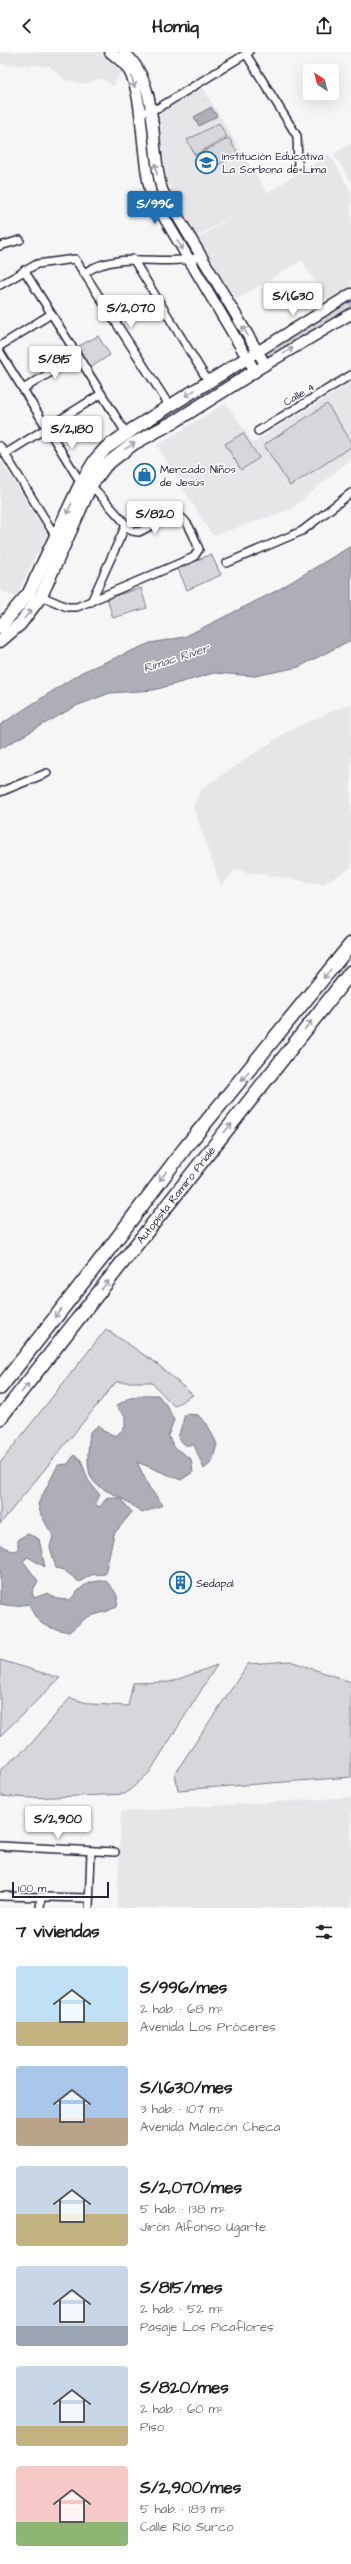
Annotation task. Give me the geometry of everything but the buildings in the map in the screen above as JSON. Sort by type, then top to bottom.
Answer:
[{"type":"highway","name":"Autopista Ramiro Prialé","points":[[0,1388],[109,1249],[185,1148],[351,944]]},
{"type":"highway","name":"Autopista Ramiro Prialé","points":[[0,1418],[351,972]]},
{"type":"main road","points":[[110,52],[126,66],[131,75],[139,114],[145,171],[150,191],[211,298],[252,355],[265,364]]},
{"type":"main road","points":[[124,52],[142,74],[150,110],[156,169],[162,190],[200,257],[222,292],[252,355],[255,371]]},
{"type":"main road","points":[[211,298],[222,292]]},
{"type":"main road","points":[[0,641],[20,624],[41,596],[60,542],[96,459],[126,433],[169,405],[351,294]]},
{"type":"main road","points":[[86,484],[117,455],[265,364],[351,314]]},
{"type":"main road","points":[[0,627],[29,593],[60,542]]},
{"type":"street","points":[[139,114],[160,106],[247,53],[297,136],[298,165]]},
{"type":"street","points":[[0,246],[20,240]]},
{"type":"street","points":[[86,272],[94,267],[133,259],[189,260],[200,257]]},
{"type":"street","points":[[0,285],[37,264],[70,258],[79,262],[169,405]]},
{"type":"street","points":[[133,259],[208,381]]},
{"type":"street","points":[[24,270],[126,433]]},
{"type":"street","points":[[0,346],[51,314]]},
{"type":"street","points":[[0,352],[47,428],[86,484],[132,532],[139,532],[174,514],[180,516],[186,521],[199,549],[198,553],[194,557],[91,602],[71,608],[41,596]]},
{"type":"street","points":[[23,389],[78,356]]},
{"type":"street","name":"Calle 4","points":[[258,431],[351,375]]},
{"type":"street","points":[[5,454],[101,394]]},
{"type":"street","points":[[0,446],[60,542]]},
{"type":"street","points":[[227,563],[302,532],[351,493]]},
{"type":"street","points":[[91,602],[126,525]]},
{"type":"street","points":[[0,792],[46,773]]},
{"type":"street","points":[[0,1846],[115,1852]]},
{"type":"street","points":[[89,1908],[91,1851]]},
{"type":"street","points":[[0,1896],[89,1898]]},
{"type":"street","points":[[40,1908],[41,1897]]},
{"type":"shaded area","points":[[0,52],[116,52],[123,69],[113,86],[102,78],[84,84],[64,79],[49,66],[0,64]]},
{"type":"shaded area","points":[[201,85],[267,193],[329,154],[351,191],[351,305],[335,315],[302,260],[236,300],[198,239],[241,210],[197,237],[169,186],[166,173],[158,119],[164,108]]},
{"type":"shaded area","points":[[144,115],[148,117],[154,168],[194,253],[191,255],[151,187]]},
{"type":"shaded area","points":[[219,123],[227,137],[195,155],[187,140]]},
{"type":"shaded area","points":[[229,138],[238,154],[205,172],[196,156]]},
{"type":"shaded area","points":[[351,143],[351,182],[334,154]]},
{"type":"shaded area","points":[[199,260],[216,291],[213,293],[195,262]]},
{"type":"shaded area","points":[[220,296],[250,347],[246,349],[217,298]]},
{"type":"shaded area","points":[[351,297],[351,309],[274,357],[266,355],[266,351]]},
{"type":"shaded area","points":[[98,336],[110,355],[90,368],[77,347]]},
{"type":"shaded area","points":[[244,363],[250,370],[171,419],[80,490],[103,455]]},
{"type":"shaded area","points":[[351,382],[351,459],[290,510],[212,536],[157,445],[226,403],[253,443]]},
{"type":"shaded area","points":[[327,404],[351,441],[351,447],[290,486],[264,445]]},
{"type":"shaded area","points":[[243,433],[259,458],[241,470],[225,444]]},
{"type":"shaded area","points":[[0,459],[50,538],[41,544],[43,548],[36,555],[16,597],[0,591]]},
{"type":"shaded area","points":[[211,554],[221,575],[187,590],[178,569]]},
{"type":"shaded area","points":[[141,588],[147,608],[113,618],[107,598]]},
{"type":"shaded area","points":[[351,703],[351,868],[323,884],[235,870],[221,886],[193,807],[201,789],[288,731]]},
{"type":"shaded area","points":[[106,1329],[156,1363],[193,1395],[174,1406],[151,1382],[116,1382],[0,1524],[0,1463]]},
{"type":"shaded area","points":[[0,1660],[60,1678],[0,1736]]},
{"type":"shaded area","points":[[290,1661],[351,1682],[351,1777],[178,1790],[175,1773],[248,1664]]},
{"type":"shaded area","points":[[217,1665],[149,1773],[125,1794],[30,1798],[0,1796],[0,1770],[30,1745],[70,1698],[91,1704],[128,1706],[133,1683],[170,1682]]},
{"type":"shaded area","points":[[351,1797],[351,1908],[117,1908],[121,1812]]},
{"type":"water","points":[[211,107],[217,116],[199,126],[194,117]]},
{"type":"water","name":"Rimac River","points":[[351,546],[351,640],[299,667],[255,676],[214,673],[154,690],[110,693],[76,706],[0,749],[0,725],[82,672],[150,643],[184,637],[276,591]]},
{"type":"water","points":[[142,1395],[158,1395],[167,1406],[174,1420],[168,1436],[175,1448],[191,1459],[193,1472],[181,1480],[137,1462],[149,1487],[163,1505],[142,1513],[128,1502],[98,1485],[92,1479],[89,1469],[88,1454],[90,1432],[99,1425],[103,1431],[116,1436],[125,1427],[125,1416],[116,1406],[127,1399]]},
{"type":"water","points":[[185,1414],[198,1415],[207,1424],[217,1444],[212,1462],[204,1469],[194,1445],[185,1445],[178,1438]]},
{"type":"water","points":[[74,1455],[81,1460],[88,1480],[100,1495],[95,1504],[100,1507],[107,1497],[120,1498],[132,1512],[114,1534],[105,1574],[91,1575],[79,1582],[64,1570],[56,1568],[50,1547],[53,1536],[41,1515],[38,1504],[58,1465],[68,1464]]},
{"type":"water","points":[[28,1534],[39,1539],[45,1567],[28,1557],[23,1561],[38,1581],[32,1592],[34,1598],[48,1593],[57,1599],[70,1600],[85,1585],[99,1581],[106,1581],[117,1595],[117,1606],[108,1611],[87,1617],[69,1632],[44,1625],[32,1612],[29,1604],[14,1606],[0,1604],[0,1544],[11,1551],[18,1550],[18,1539]]},
{"type":"place","name":"Institución Educativa La Sorbona de Lima","points":[[206,162]]},
{"type":"place","name":"Mercado Niños de Jesús","points":[[144,475]]},
{"type":"place","name":"Sedapal","points":[[181,1583]]}]
